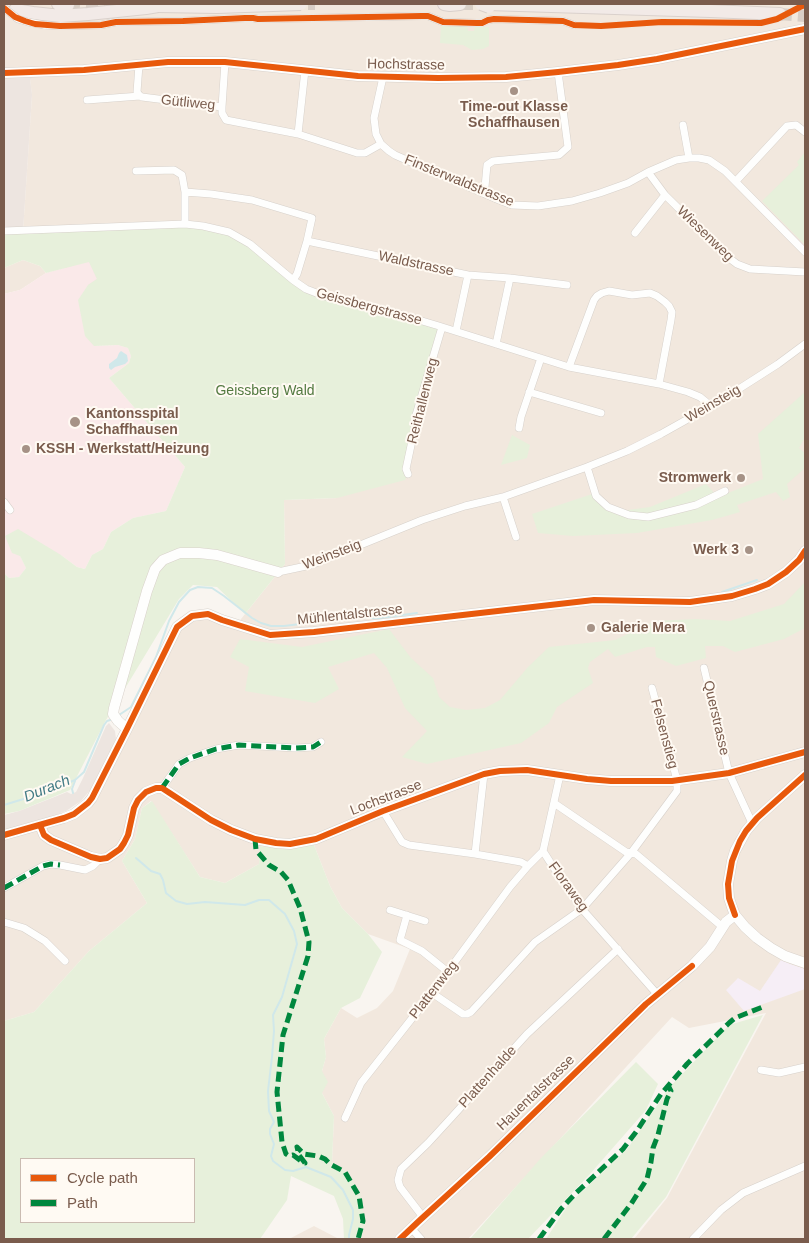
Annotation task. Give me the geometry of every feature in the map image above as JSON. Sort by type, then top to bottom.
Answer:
[{"type":"highway","points":[[58,4],[68,5],[63,4]]},
{"type":"highway","points":[[9,9],[45,14],[77,15],[146,8],[153,5],[217,7],[301,4]]},
{"type":"highway","points":[[444,4],[460,4]]},
{"type":"highway","points":[[484,4],[498,10],[521,13],[641,16],[696,10]]},
{"type":"highway","points":[[484,4],[780,14]]},
{"type":"highway","points":[[656,4],[696,10]]},
{"type":"street","points":[[9,9],[12,15],[20,20],[60,26],[101,25],[116,22],[245,18],[258,20],[422,16],[428,16],[443,22],[477,23],[494,19],[563,21],[574,26]]},
{"type":"street","name":"Hochstrasse","points":[[4,73],[84,70],[168,62],[225,62],[383,77],[506,77],[598,68],[805,29]]},
{"type":"street","name":"Gütliweg","points":[[87,100],[140,96],[222,107],[225,62]]},
{"type":"street","points":[[139,65],[137,92],[140,96]]},
{"type":"street","points":[[298,134],[304,70]]},
{"type":"street","points":[[480,191],[485,187],[487,165],[492,161],[559,154],[568,147],[558,72]]},
{"type":"street","points":[[222,107],[222,113],[226,120],[298,134],[365,154],[381,144],[376,134],[374,118],[383,77]]},
{"type":"street","points":[[683,125],[689,158]]},
{"type":"street","points":[[736,181],[787,126],[796,125],[805,132]]},
{"type":"street","name":"Finsterwaldstrasse","points":[[381,144],[395,155],[512,205],[538,206],[572,201],[628,183],[676,160],[689,158],[709,160],[725,170],[805,252]]},
{"type":"street","points":[[136,171],[174,170],[182,175],[185,192],[185,224]]},
{"type":"street","name":"Wiesenweg","points":[[648,172],[665,195],[728,258],[737,264],[750,269],[805,272]]},
{"type":"street","points":[[185,192],[252,200],[312,218],[297,274],[293,280]]},
{"type":"street","points":[[635,233],[665,195]]},
{"type":"street","name":"Geissbergstrasse","points":[[4,231],[185,224],[229,232],[250,244],[306,289],[324,296],[392,312],[569,367],[659,384],[688,392],[700,397],[711,406]]},
{"type":"street","name":"Waldstrasse","points":[[307,241],[468,275],[456,332]]},
{"type":"street","points":[[468,275],[510,278],[566,286]]},
{"type":"street","points":[[496,344],[510,278]]},
{"type":"street","points":[[569,367],[597,296],[610,291],[632,295],[650,293],[666,302],[672,312],[659,384]]},
{"type":"street","name":"Reithallenweg","points":[[408,474],[406,469],[416,415],[442,327]]},
{"type":"street","name":"Weinsteig","points":[[127,729],[116,717],[114,708],[147,590],[155,569],[163,560],[180,553],[198,553],[216,555],[278,572],[311,565],[422,520],[465,506],[502,497],[627,451],[711,406],[778,364],[805,344]]},
{"type":"street","points":[[519,428],[541,358]]},
{"type":"street","points":[[529,392],[601,413]]},
{"type":"street","points":[[587,467],[596,496],[608,508],[629,515],[648,517],[696,505],[726,491]]},
{"type":"street","points":[[502,497],[516,537]]},
{"type":"street","points":[[4,502],[10,510]]},
{"type":"street","name":"Mühlentalstrasse","points":[[4,835],[64,818],[74,814],[88,803],[177,627],[192,616],[208,614],[270,635],[314,632],[594,600],[690,602],[732,596],[768,584],[786,572],[799,560],[805,551]]},
{"type":"street","name":"Querstrasse","points":[[704,668],[729,773],[752,823]]},
{"type":"street","name":"Felsenstieg","points":[[652,688],[677,780]]},
{"type":"street","points":[[4,888],[43,866],[51,864],[85,870],[93,866],[100,859],[112,855],[120,849],[128,835],[134,808],[138,800],[146,792],[162,788],[179,764],[190,758],[216,748],[239,745],[296,748],[313,747],[321,742]]},
{"type":"street","name":"Lochstrasse","points":[[162,788],[211,820],[231,830],[255,839],[290,844],[316,839],[383,811],[484,774],[500,771],[527,770],[611,781],[677,780],[729,773],[805,752]]},
{"type":"street","points":[[475,854],[484,774]]},
{"type":"street","points":[[543,851],[560,775]]},
{"type":"street","points":[[805,775],[752,823],[746,831],[735,851],[729,872],[728,884],[735,915],[745,927],[757,938],[785,956],[805,963]]},
{"type":"street","points":[[432,993],[463,1014],[471,1012],[535,942],[582,909],[631,853],[677,791],[677,780]]},
{"type":"street","points":[[554,803],[626,852],[636,854],[719,924],[724,926]]},
{"type":"street","name":"Floraweg","points":[[383,811],[402,842],[409,844],[521,862],[528,866],[543,851],[582,909],[657,994]]},
{"type":"street","points":[[40,825],[44,835],[51,840],[100,859]]},
{"type":"street","name":"Plattenweg","points":[[345,1118],[361,1083],[528,866]]},
{"type":"street","points":[[390,910],[426,921]]},
{"type":"street","name":"Hauentalstrasse","points":[[400,1239],[489,1157],[657,994],[692,966],[710,947],[730,918],[735,915]]},
{"type":"street","points":[[407,916],[400,940],[422,952],[448,972]]},
{"type":"street","points":[[4,922],[24,928],[45,941],[65,960]]},
{"type":"street","name":"Plattenhalde","points":[[423,1217],[400,1187],[398,1180],[401,1169],[428,1143],[527,1034],[618,950]]},
{"type":"street","points":[[761,1070],[779,1073],[805,1067]]},
{"type":"street","points":[[693,1239],[720,1210],[742,1193],[805,1166]]},
{"type":"street","points":[[411,1228],[421,1239]]},
{"type":"shaded area","points":[[4,4],[805,4],[805,1239],[634,1239],[667,1198],[766,1013],[689,1028],[672,1017],[468,1239],[361,1239],[365,1222],[347,1173],[332,1162],[334,1116],[322,1093],[322,1071],[326,1057],[324,1039],[341,1008],[357,1018],[377,1008],[393,991],[410,949],[368,934],[342,908],[330,886],[314,845],[284,849],[261,846],[259,864],[225,883],[200,877],[151,801],[142,808],[135,839],[122,861],[147,903],[89,951],[34,1012],[4,1021],[4,835],[82,808],[177,627],[192,616],[237,624],[285,564],[284,500],[337,498],[23,231],[32,95],[30,79],[4,73]]},
{"type":"shaded area","points":[[41,72],[30,79],[32,95],[23,231],[4,231],[4,73]]},
{"type":"shaded area","points":[[23,260],[40,266],[46,273],[20,290],[4,294],[4,268]]},
{"type":"shaded area","name":"Kantonsspital Schaffhausen","points":[[89,261],[97,279],[88,285],[94,346],[118,345],[128,348],[131,356],[129,363],[109,378],[185,467],[166,511],[133,518],[111,532],[103,549],[92,555],[85,569],[77,567],[61,555],[20,556],[26,568],[19,577],[9,578],[4,573],[4,294],[20,290],[46,273]]},
{"type":"shaded area","points":[[109,723],[115,731],[116,739],[92,788],[81,801],[66,811],[53,816],[4,830],[4,815],[67,792],[71,794],[76,792]]},
{"type":"shaded area","points":[[781,960],[805,969],[805,989],[744,1011],[726,990],[738,978],[760,991]]},
{"type":"shaded area","points":[[314,1226],[339,1239],[289,1239]]},
{"type":"green space","points":[[441,25],[467,26],[468,31],[474,31],[475,27],[489,27],[489,46],[483,49],[472,50],[463,45],[440,43]]},
{"type":"green space","points":[[805,152],[805,245],[762,201],[799,165],[797,162]]},
{"type":"green space","name":"Geissberg Wald","points":[[185,224],[229,232],[306,289],[442,327],[416,415],[408,474],[405,480],[337,498],[284,500],[285,564],[245,614],[217,587],[193,585],[179,599],[106,720],[70,790],[19,811],[4,814],[4,573],[9,578],[19,577],[26,568],[20,556],[12,553],[5,536],[18,529],[77,567],[85,569],[92,555],[103,549],[111,532],[133,518],[166,511],[185,467],[109,378],[129,363],[131,356],[128,348],[118,345],[94,346],[85,336],[78,300],[88,285],[97,279],[89,262],[46,273],[40,266],[23,260],[4,268],[4,231]]},
{"type":"green space","points":[[805,392],[805,437],[799,448],[805,453],[805,468],[787,484],[790,497],[783,501],[776,492],[737,505],[740,512],[712,520],[637,533],[573,536],[538,533],[532,514],[592,494],[609,512],[650,507],[706,484],[718,497],[763,479],[758,434]]},
{"type":"green space","points":[[512,435],[530,445],[527,458],[501,465]]},
{"type":"green space","points":[[805,582],[805,628],[784,639],[735,652],[723,646],[705,646],[706,658],[676,666],[656,657],[655,647],[647,647],[615,657],[608,649],[590,662],[588,668],[593,683],[557,707],[549,723],[521,743],[427,764],[402,757],[427,731],[405,708],[387,668],[374,653],[328,667],[339,689],[315,703],[245,691],[249,667],[230,657],[240,639],[302,647],[389,629],[411,658],[433,678],[439,697],[450,707],[466,710],[485,708],[500,700],[528,667],[549,647],[615,640],[655,621],[696,619],[730,621],[784,604]]},
{"type":"green space","points":[[152,801],[200,877],[225,883],[259,864],[260,846],[284,849],[314,845],[330,886],[342,908],[368,934],[382,952],[360,998],[341,1008],[324,1039],[326,1057],[322,1071],[328,1082],[322,1093],[334,1116],[332,1162],[347,1173],[360,1192],[365,1222],[361,1239],[344,1239],[343,1219],[334,1196],[291,1176],[287,1200],[260,1239],[4,1239],[4,1021],[34,1012],[89,951],[147,903],[122,861],[135,839],[142,808]]},
{"type":"green space","points":[[763,1015],[666,1197],[631,1239],[546,1239],[568,1205],[628,1148],[669,1088],[729,1025]]},
{"type":"green space","points":[[636,1062],[658,1084],[646,1110],[590,1174],[528,1239],[470,1239],[541,1158]]},
{"type":"water","points":[[121,351],[127,355],[128,361],[111,370],[109,364],[117,358]]},
{"type":"waterway","name":"Durach","points":[[722,592],[757,580]]},
{"type":"waterway","name":"Durach","points":[[119,715],[131,707],[156,657],[169,621],[179,602],[190,590],[198,587],[212,588],[252,618],[271,626],[348,618],[381,618],[417,613]]},
{"type":"waterway","name":"Durach","points":[[4,805],[46,792],[75,780],[84,772],[104,725],[107,721],[113,719]]},
{"type":"waterway","points":[[73,793],[72,789],[75,781]]},
{"type":"waterway","points":[[136,858],[151,871],[160,874],[166,893],[176,901],[187,904],[205,902],[245,905],[259,900],[269,900],[285,914],[294,931],[297,944],[282,997],[273,1015],[274,1031],[268,1091],[269,1111],[274,1122],[270,1129],[274,1144],[271,1156],[273,1161],[285,1170],[293,1171],[306,1167],[331,1177],[343,1190],[353,1210],[349,1239]]},
{"type":"tunnel","points":[[290,4],[315,4]]},
{"type":"tunnel","points":[[461,4],[488,4]]},
{"type":"tunnel","points":[[68,5],[105,9]]},
{"type":"tunnel","points":[[780,14],[805,16]]},
{"type":"marked path","points":[[162,788],[179,764],[216,749],[239,745],[313,747],[321,742]]},
{"type":"marked path","points":[[255,839],[256,850],[269,865],[281,872],[288,880],[300,908],[309,942],[308,956],[283,1035],[277,1092],[282,1142],[286,1154],[289,1156],[293,1155],[305,1163],[299,1155],[297,1147],[304,1154],[325,1159],[345,1172],[359,1196],[363,1221],[358,1239]]},
{"type":"marked path","points":[[4,888],[43,866],[51,864],[60,865]]},
{"type":"marked path","points":[[539,1239],[561,1209],[623,1149],[661,1094],[687,1064],[735,1018],[765,1006]]},
{"type":"marked path","points":[[604,1239],[631,1204],[647,1179],[653,1148],[671,1091],[668,1085]]},
{"type":"cycle path","points":[[4,8],[15,17],[25,21],[35,24],[60,26],[101,25],[116,22],[245,18],[422,16],[428,16],[443,22],[482,23],[494,19],[563,21],[574,25],[601,26],[662,22],[761,23],[777,19],[805,5]]},
{"type":"cycle path","points":[[4,73],[84,70],[168,62],[225,62],[358,76],[506,77],[657,59],[805,29]]},
{"type":"cycle path","points":[[4,835],[64,818],[74,814],[88,803],[177,627],[192,616],[208,614],[270,635],[314,632],[594,600],[690,602],[732,596],[768,584],[786,572],[799,560],[805,551]]},
{"type":"cycle path","points":[[40,825],[44,835],[51,840],[91,857],[107,858],[120,849],[124,843],[138,800],[146,792],[162,788],[211,820],[231,830],[255,839],[290,844],[316,839],[383,811],[484,774],[500,771],[527,770],[611,781],[672,781],[729,773],[805,752]]},
{"type":"cycle path","points":[[735,915],[729,898],[728,884],[732,861],[740,841],[757,818],[805,775]]},
{"type":"cycle path","points":[[400,1239],[489,1157],[646,1004],[692,966]]},
{"type":"place","name":"Time-out Klasse Schaffhausen","points":[[514,91]]},
{"type":"place","name":"Kantonsspital Schaffhausen","points":[[75,422]]},
{"type":"place","name":"KSSH - Werkstatt/Heizung","points":[[26,449]]},
{"type":"place","name":"Stromwerk","points":[[741,478]]},
{"type":"place","name":"Werk 3","points":[[749,550]]},
{"type":"place","name":"Galerie Mera","points":[[591,628]]}]
